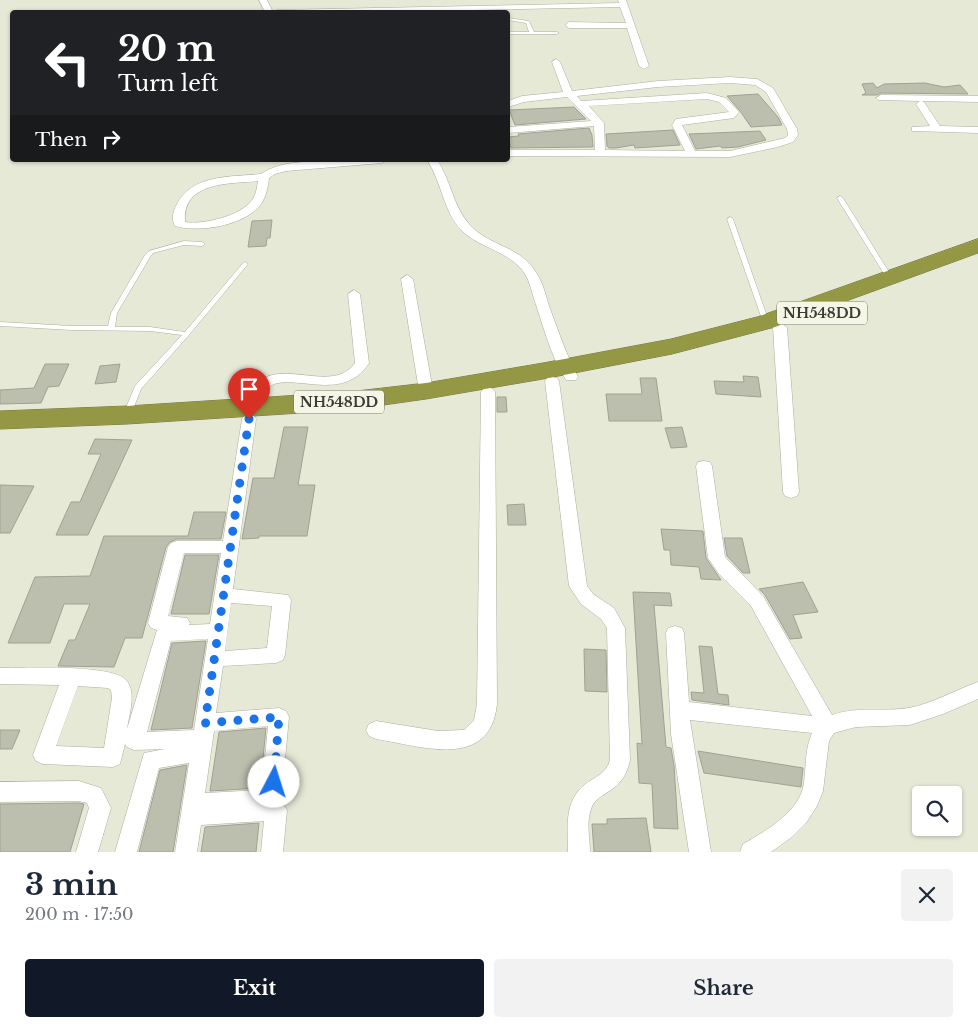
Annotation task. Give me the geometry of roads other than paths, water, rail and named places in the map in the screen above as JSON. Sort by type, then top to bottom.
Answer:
[{"type":"highway","name":"NH548DD","points":[[773,325],[889,277],[978,246]]},
{"type":"highway","name":"NH548DD","points":[[0,420],[127,415],[298,415],[488,392],[672,346],[773,325],[978,258]]},
{"type":"highway","name":"NH548DD","points":[[0,434],[169,425],[562,374]]},
{"type":"street","points":[[368,9],[370,0]]},
{"type":"street","points":[[338,10],[623,3],[644,66]]},
{"type":"street","points":[[569,26],[631,26]]},
{"type":"street","points":[[556,62],[569,94],[579,104],[584,106],[599,123],[600,153]]},
{"type":"street","points":[[510,103],[522,98],[658,84],[747,80],[766,86],[770,90],[792,129],[793,135],[789,140],[751,151],[730,154],[510,153]]},
{"type":"street","points":[[579,104],[707,96],[720,98],[728,103],[734,112],[731,116],[680,121],[677,125],[691,153]]},
{"type":"street","points":[[881,98],[978,99]]},
{"type":"street","points":[[921,104],[937,129]]},
{"type":"street","points":[[510,130],[599,123]]},
{"type":"street","points":[[916,129],[978,130]]},
{"type":"street","points":[[264,177],[261,193],[256,204],[245,213],[202,225],[185,227],[180,224],[178,220],[184,199],[197,187],[213,182],[264,177],[271,172],[286,168],[358,162]]},
{"type":"street","points":[[433,162],[455,212],[467,229],[514,254],[526,264],[532,275],[562,374],[578,586],[582,595],[589,602],[605,610],[612,617],[616,628],[620,760],[617,772],[611,779],[594,788],[586,796],[580,808],[578,824],[579,852]]},
{"type":"street","points":[[407,279],[426,391]]},
{"type":"street","points":[[186,852],[230,547],[255,391],[264,382],[273,379],[339,380],[349,378],[356,372],[362,363],[354,294]]},
{"type":"street","points":[[773,325],[791,492]]},
{"type":"street","points":[[376,730],[448,741],[461,740],[470,737],[480,728],[486,718],[488,392]]},
{"type":"street","points":[[704,466],[717,558],[725,569],[757,601],[828,726]]},
{"type":"street","points":[[220,626],[157,624],[177,548],[230,547]]},
{"type":"street","points":[[215,659],[276,655],[282,600],[224,595]]},
{"type":"street","points":[[203,738],[134,741],[164,634],[220,626]]},
{"type":"street","points":[[675,633],[687,780],[700,852]]},
{"type":"street","points":[[0,676],[71,678],[112,680],[120,686],[122,698],[113,758],[44,755],[71,678]]},
{"type":"street","points":[[751,852],[775,837],[796,820],[811,798],[820,734],[828,726],[840,721],[908,716],[940,708],[978,690]]},
{"type":"street","points":[[680,710],[828,726]]},
{"type":"street","points":[[126,852],[151,760],[203,738],[279,717],[272,799],[193,810]]},
{"type":"street","points":[[0,792],[79,791],[94,795],[100,808],[87,852]]},
{"type":"street","points":[[193,810],[276,810],[272,852]]},
{"type":"lane","points":[[510,19],[528,22],[532,33]]},
{"type":"lane","points":[[510,33],[556,33]]},
{"type":"lane","points":[[840,198],[889,277]]},
{"type":"lane","points":[[730,219],[773,325]]},
{"type":"lane","points":[[111,328],[114,313],[151,252],[184,243],[202,244]]},
{"type":"lane","points":[[127,415],[138,388],[187,334],[244,264]]},
{"type":"lane","points":[[0,324],[72,328],[150,329],[187,334]]}]
